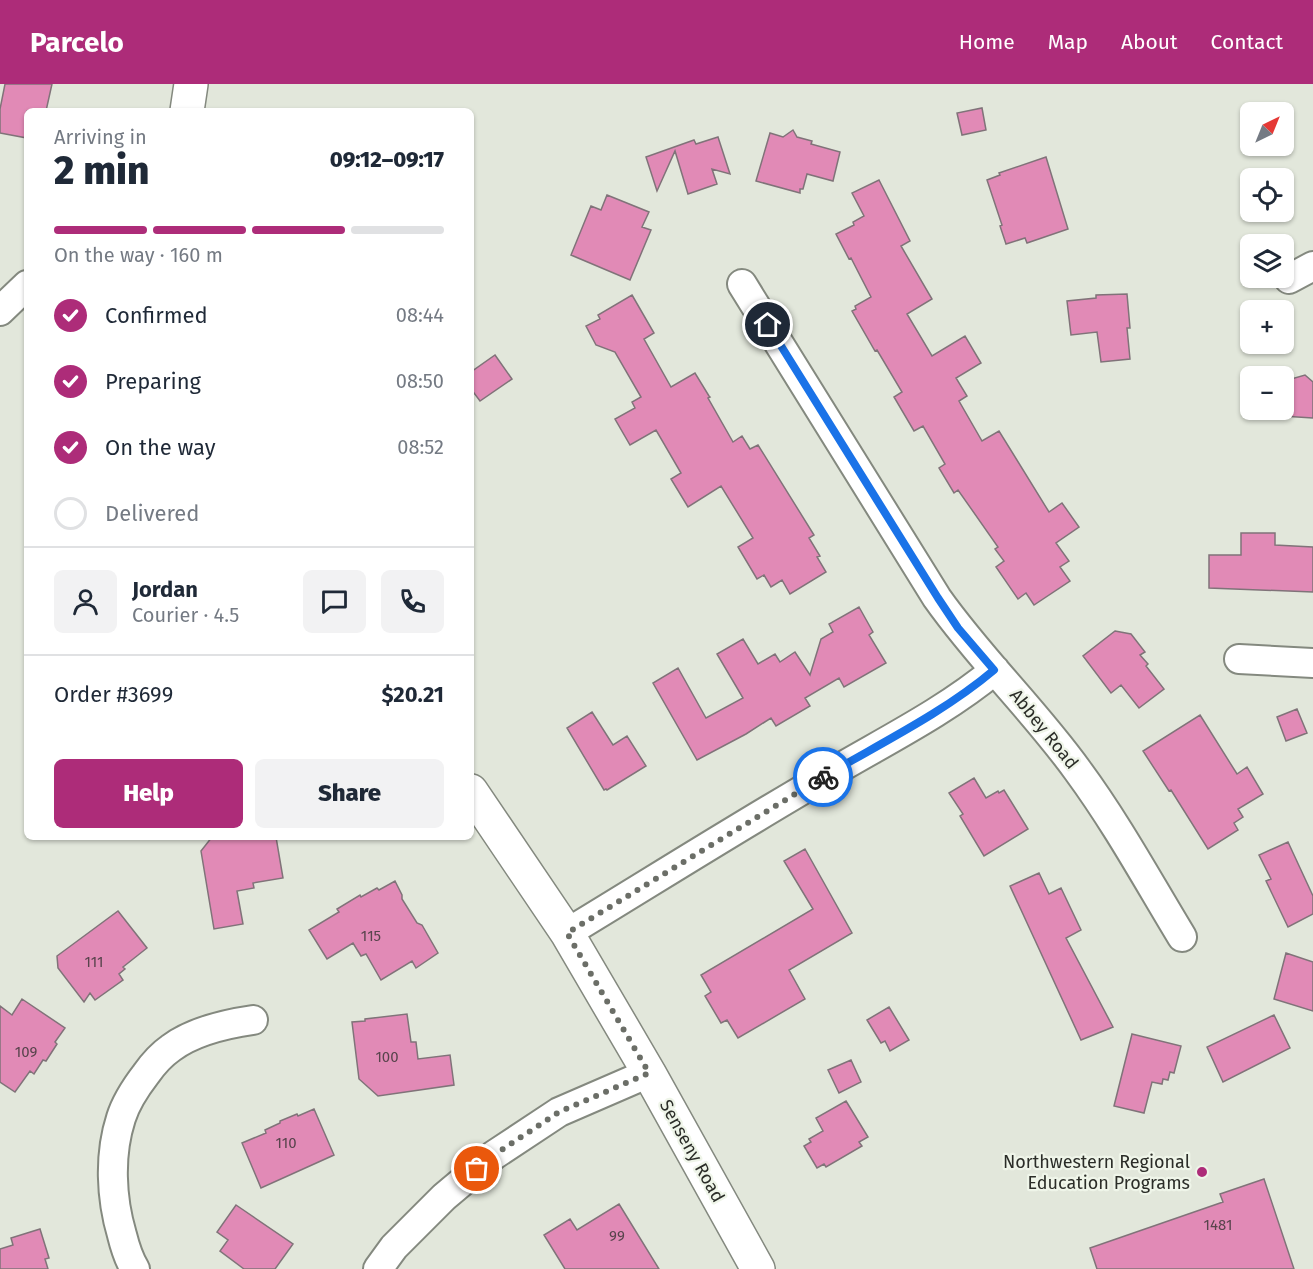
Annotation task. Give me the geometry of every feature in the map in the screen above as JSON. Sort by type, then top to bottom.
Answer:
[{"type":"main road","points":[[187,108],[191,84]]},
{"type":"main road","name":"Senseny Road","points":[[474,795],[567,933],[649,1073],[758,1269]]},
{"type":"street","name":"Abbey Road","points":[[742,284],[958,628],[1041,724],[1078,771],[1118,830],[1182,937]]},
{"type":"street","points":[[0,311],[24,288]]},
{"type":"street","points":[[1239,659],[1313,663]]},
{"type":"street","points":[[567,933],[808,786],[943,708],[975,687],[994,670]]},
{"type":"street","points":[[135,1269],[129,1260],[117,1219],[113,1181],[114,1146],[121,1116],[135,1088],[153,1064],[171,1047],[196,1035],[229,1024],[253,1020]]},
{"type":"street","points":[[378,1269],[394,1247],[444,1197],[494,1155],[559,1112],[649,1073]]},
{"type":"building","points":[[5,84],[52,84],[47,108],[24,108],[24,137],[0,133],[0,109]]},
{"type":"building","points":[[982,108],[986,130],[962,135],[957,113]]},
{"type":"building","points":[[793,130],[797,137],[812,141],[811,144],[840,152],[833,181],[807,174],[800,193],[756,181],[770,133],[783,137]]},
{"type":"building","points":[[718,137],[730,174],[712,169],[717,184],[688,194],[675,151],[657,191],[646,157],[694,140],[696,144]]},
{"type":"building","points":[[1046,157],[1068,229],[1027,243],[1025,238],[1006,244],[987,180],[1000,175],[999,173]]},
{"type":"building","points":[[879,180],[910,241],[901,246],[932,299],[907,314],[932,356],[965,336],[981,363],[956,378],[967,396],[959,401],[982,441],[999,431],[1049,512],[1062,503],[1079,527],[1056,543],[1069,561],[1060,567],[1070,581],[1034,605],[1026,593],[1018,599],[996,567],[1004,561],[995,549],[998,547],[958,490],[954,493],[939,468],[945,464],[923,426],[914,431],[894,397],[902,392],[852,311],[856,309],[855,306],[871,297],[836,234],[854,225],[853,222],[864,216],[852,193]]},
{"type":"building","points":[[607,195],[649,212],[642,227],[651,230],[630,280],[571,255],[591,206],[601,210]]},
{"type":"building","points":[[1127,294],[1130,359],[1101,362],[1097,332],[1071,335],[1067,301],[1096,298],[1096,295]]},
{"type":"building","points":[[632,295],[654,333],[644,339],[671,387],[695,373],[733,442],[742,436],[750,449],[758,445],[814,535],[809,538],[826,572],[790,594],[782,580],[771,587],[764,575],[757,579],[738,547],[753,538],[721,486],[688,507],[671,479],[681,473],[656,430],[630,445],[615,419],[635,408],[632,402],[641,397],[615,352],[596,345],[586,326],[600,319],[598,315]]},
{"type":"building","points":[[495,355],[512,379],[480,401],[474,393],[474,370]]},
{"type":"building","points":[[1305,375],[1313,382],[1313,418],[1294,417],[1294,378]]},
{"type":"building","points":[[1241,533],[1275,533],[1275,545],[1313,547],[1313,592],[1209,588],[1209,555],[1241,555]]},
{"type":"building","points":[[859,607],[873,632],[869,635],[886,663],[844,687],[839,678],[805,698],[810,706],[776,726],[771,718],[697,760],[653,683],[678,668],[706,718],[743,698],[717,654],[743,639],[758,664],[775,654],[780,662],[795,652],[810,675],[821,639],[833,632],[829,624]]},
{"type":"building","points":[[1115,631],[1131,634],[1145,652],[1140,655],[1148,664],[1146,666],[1164,689],[1139,708],[1121,685],[1111,693],[1083,656]]},
{"type":"building","points":[[1297,709],[1307,733],[1286,741],[1277,717]]},
{"type":"building","points":[[592,712],[613,745],[627,736],[646,766],[607,790],[604,790],[567,728]]},
{"type":"building","points":[[1200,715],[1237,774],[1247,767],[1263,794],[1238,809],[1243,817],[1234,823],[1238,830],[1208,849],[1143,751]]},
{"type":"building","points":[[974,778],[986,798],[1004,790],[1028,829],[984,856],[960,816],[963,814],[949,793]]},
{"type":"building","points":[[210,840],[277,840],[283,878],[253,883],[254,888],[237,891],[243,924],[214,929],[201,851]]},
{"type":"building","points":[[1288,842],[1313,896],[1313,914],[1288,927],[1266,881],[1271,879],[1259,855]]},
{"type":"building","points":[[805,849],[852,933],[789,970],[805,999],[738,1038],[727,1020],[721,1023],[705,996],[711,992],[701,975],[813,909],[784,861]]},
{"type":"building","points":[[1039,873],[1049,894],[1061,888],[1081,930],[1066,938],[1113,1027],[1081,1040],[1010,886]]},
{"type":"building","points":[[395,881],[402,899],[417,923],[422,925],[438,953],[416,968],[412,961],[381,980],[366,954],[361,956],[353,943],[327,959],[309,930],[339,912],[337,909],[360,895],[361,897],[377,888],[379,890]]},
{"type":"building","points":[[118,911],[147,948],[123,967],[125,969],[119,974],[123,980],[95,1000],[90,993],[84,1002],[58,968],[57,956]]},
{"type":"building","points":[[1286,953],[1313,962],[1313,1011],[1274,999]]},
{"type":"building","points":[[22,999],[65,1028],[46,1061],[43,1060],[34,1074],[30,1071],[15,1092],[0,1082],[0,1006],[12,1015]]},
{"type":"building","points":[[889,1007],[909,1040],[890,1051],[885,1041],[881,1043],[867,1020]]},
{"type":"building","points":[[407,1014],[411,1042],[416,1042],[418,1059],[450,1055],[454,1085],[378,1096],[359,1079],[352,1022]]},
{"type":"building","points":[[1274,1015],[1290,1048],[1223,1082],[1207,1047]]},
{"type":"building","points":[[1132,1034],[1181,1046],[1174,1073],[1170,1072],[1168,1080],[1163,1079],[1162,1084],[1152,1082],[1144,1113],[1114,1106]]},
{"type":"building","points":[[851,1060],[861,1082],[839,1093],[828,1070]]},
{"type":"building","points":[[846,1101],[868,1137],[859,1142],[862,1146],[826,1167],[824,1164],[817,1168],[804,1146],[811,1142],[809,1139],[823,1131],[816,1118]]},
{"type":"building","points":[[314,1109],[334,1155],[261,1188],[242,1143],[266,1133],[265,1130],[280,1121]]},
{"type":"building","points":[[1264,1179],[1294,1269],[1097,1269],[1090,1248],[1223,1202],[1220,1194]]},
{"type":"building","points":[[619,1204],[659,1269],[565,1269],[544,1235],[570,1219],[577,1230]]},
{"type":"building","points":[[236,1205],[293,1244],[275,1269],[244,1269],[220,1251],[228,1240],[217,1232]]},
{"type":"building","points":[[40,1229],[49,1258],[45,1259],[48,1269],[0,1269],[0,1249],[13,1245],[11,1238]]},
{"type":"way so far","points":[[477,1169],[559,1112],[649,1073],[567,933],[823,777]]},
{"type":"place","name":"Northwestern Regional Education Programs","points":[[1202,1172]]},
{"type":"route","points":[[768,325],[938,598],[958,628],[994,670],[975,687],[943,708],[823,777]]}]
